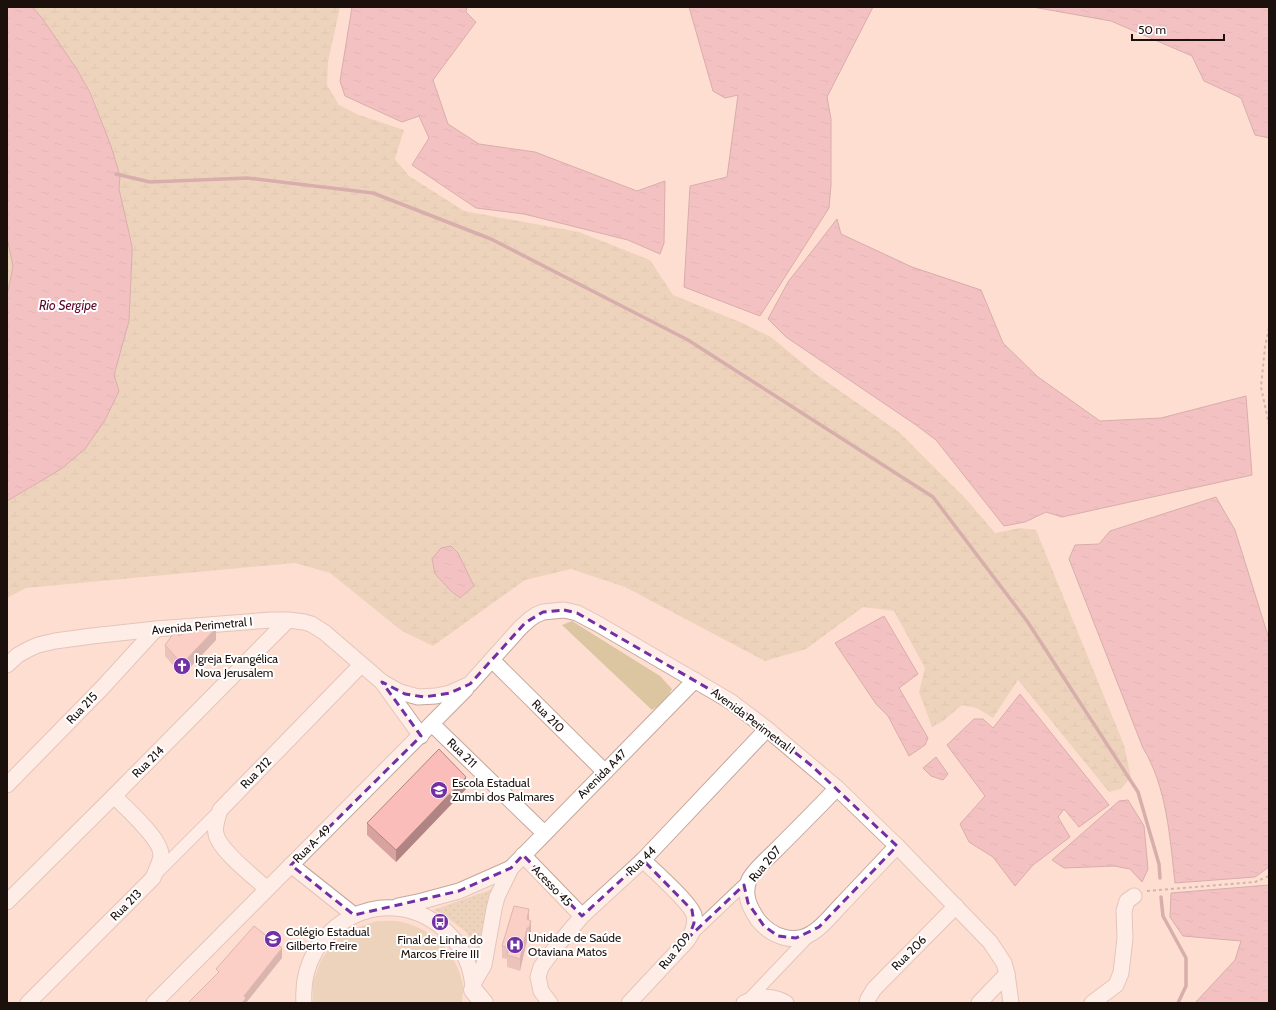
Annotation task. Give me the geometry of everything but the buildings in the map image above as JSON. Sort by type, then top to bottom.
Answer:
[{"type":"street","name":"Avenida Perimetral I","points":[[7,665],[18,655],[38,645],[55,641],[156,630],[288,620],[304,622],[318,628],[382,682],[405,694],[424,697],[436,696],[450,693],[470,684],[520,628],[530,619],[543,612],[564,610],[576,613],[598,624],[730,701],[767,729],[837,788],[897,846],[990,942],[1004,963],[1012,1003]]},
{"type":"street","name":"Rua 214","points":[[7,902],[288,620]]},
{"type":"street","name":"Rua 215","points":[[7,785],[102,688],[156,630]]},
{"type":"street","name":"Rua 210","points":[[492,660],[605,772]]},
{"type":"street","name":"Rua 212","points":[[220,810],[361,665]]},
{"type":"street","name":"Avenida A47","points":[[476,995],[484,965],[494,909],[511,868],[695,680]]},
{"type":"street","name":"Avenida Perimetral I","points":[[382,682],[421,736]]},
{"type":"street","name":"Rua A-49","points":[[154,1003],[266,888],[421,736],[470,684]]},
{"type":"street","name":"Rua 211","points":[[432,724],[544,833]]},
{"type":"street","name":"Rua 44","points":[[549,1002],[541,991],[538,977],[541,968],[556,947],[582,916],[643,860],[767,729]]},
{"type":"street","name":"Rua 207","points":[[837,788],[763,863],[749,880],[746,893],[748,903],[759,920],[768,929],[778,936],[787,938],[802,937],[812,933],[827,920],[897,846]]},
{"type":"street","name":"Rua 213","points":[[28,1003],[153,878],[160,860],[158,846],[150,832],[114,796]]},
{"type":"street","points":[[153,878],[220,810]]},
{"type":"street","points":[[220,810],[215,826],[216,835],[220,843],[227,852],[266,888]]},
{"type":"street","name":"Acesso 45","points":[[523,855],[582,916]]},
{"type":"street","name":"Rua 209","points":[[629,1003],[682,946],[689,937],[694,923],[694,914],[692,910],[681,897],[643,860]]},
{"type":"street","points":[[291,864],[354,915]]},
{"type":"street","name":"Avenida A47","points":[[382,909],[422,902],[443,896],[480,883],[511,868]]},
{"type":"street","points":[[689,937],[749,880]]},
{"type":"street","points":[[1092,1003],[1116,984],[1121,973],[1125,938],[1124,911],[1127,901],[1134,896]]},
{"type":"street","name":"Rua 206","points":[[866,1002],[874,989],[956,906]]},
{"type":"street","points":[[304,1003],[304,978],[312,956],[318,945],[334,928],[354,915],[382,909],[398,909],[414,912],[429,919],[442,928],[454,939],[463,953],[470,968],[476,995]]},
{"type":"street","points":[[744,1003],[812,933]]},
{"type":"street","points":[[979,1003],[1007,974]]},
{"type":"street","points":[[744,1003],[753,999],[767,997],[778,999],[786,1003]]},
{"type":"path","points":[[1269,328],[1265,348],[1261,387],[1269,426]]},
{"type":"path","points":[[1134,896],[1146,891],[1255,882],[1269,876]]},
{"type":"highlighted area","points":[[564,610],[577,613],[730,701],[812,766],[897,846],[819,927],[796,938],[778,936],[764,926],[748,903],[744,885],[689,937],[694,923],[692,910],[643,860],[582,916],[523,855],[511,868],[459,891],[354,915],[291,865],[421,736],[382,682],[405,694],[424,697],[450,693],[470,684],[525,623],[543,612]]},
{"type":"green space","points":[[32,7],[340,7],[328,62],[327,85],[339,105],[359,115],[404,130],[395,159],[409,176],[464,211],[579,232],[650,260],[673,295],[740,322],[771,337],[817,375],[899,432],[967,500],[995,533],[1020,528],[1036,530],[1124,745],[1131,777],[1121,789],[1109,792],[1018,680],[993,718],[977,708],[962,705],[943,721],[932,727],[919,692],[925,668],[894,611],[863,607],[806,649],[765,661],[625,587],[571,569],[525,580],[433,646],[402,631],[330,573],[295,563],[26,588],[7,598],[7,501],[33,486],[114,375],[129,321],[132,255],[132,246],[119,189],[120,175],[91,92],[42,18]]},
{"type":"green space","points":[[7,238],[13,266],[7,296]]},
{"type":"green space","points":[[572,621],[660,676],[672,689],[665,701],[652,710],[562,625]]},
{"type":"green space","points":[[493,889],[479,951],[466,932],[444,915],[433,910]]},
{"type":"green space","points":[[377,921],[396,921],[413,925],[424,930],[442,944],[449,953],[460,973],[463,987],[462,1003],[313,1003],[313,982],[321,960],[335,941],[355,928]]},
{"type":"water","name":"Rio Sergipe","points":[[7,7],[32,7],[42,18],[76,68],[90,92],[111,146],[120,176],[119,189],[132,246],[132,255],[129,321],[114,375],[119,391],[105,420],[85,449],[61,469],[7,501],[7,296],[13,266],[7,238]]},
{"type":"water","points":[[352,7],[467,7],[466,12],[476,22],[433,80],[448,124],[479,144],[535,152],[637,191],[665,181],[664,243],[660,254],[628,240],[524,214],[476,208],[412,165],[429,138],[419,116],[402,122],[345,96],[340,81]]},
{"type":"water","points":[[689,7],[873,7],[827,97],[831,119],[831,185],[829,208],[760,316],[684,287],[690,186],[727,177],[738,95],[725,98],[713,91]]},
{"type":"water","points":[[1033,7],[1269,7],[1269,138],[1255,135],[1241,98],[1204,81],[1192,56],[1111,21]]},
{"type":"water","points":[[837,219],[841,234],[912,267],[981,290],[1003,343],[1038,377],[1100,421],[1161,418],[1246,396],[1252,475],[1062,517],[1046,512],[1025,522],[1004,526],[936,440],[786,337],[768,319],[788,282]]},
{"type":"water","points":[[1216,497],[1235,530],[1269,639],[1269,867],[1255,877],[1175,883],[1169,831],[1157,779],[1143,748],[1069,559],[1075,545],[1099,544],[1110,531]]},
{"type":"water","points":[[451,546],[458,553],[474,586],[460,598],[435,574],[432,559],[441,548]]},
{"type":"water","points":[[884,616],[918,674],[899,688],[928,738],[925,745],[909,756],[888,716],[876,704],[835,643]]},
{"type":"water","points":[[1020,694],[1109,805],[1079,827],[1064,809],[1058,817],[1070,837],[1033,865],[1015,886],[993,857],[969,842],[960,824],[985,796],[947,745],[974,719],[983,719],[993,728]]},
{"type":"water","points":[[936,757],[948,774],[943,780],[931,776],[923,768]]},
{"type":"water","points":[[1128,800],[1144,826],[1148,869],[1142,882],[1130,869],[1114,866],[1064,868],[1052,860],[1119,801]]},
{"type":"water","points":[[1269,885],[1269,1003],[1195,1003],[1235,960],[1241,941],[1183,936],[1170,917],[1171,893]]},
{"type":"waterway","points":[[116,174],[150,182],[247,178],[373,193],[491,239],[688,340],[933,497],[1027,621],[1138,792],[1159,864],[1160,878]]},
{"type":"waterway","points":[[1161,897],[1163,916],[1186,958],[1186,986],[1178,1003]]},
{"type":"place","name":"Igreja Evangélica Nova Jerusalem","points":[[182,666]]},
{"type":"place","name":"Escola Estadual Zumbi dos Palmares","points":[[439,790]]},
{"type":"place","name":"Final de Linha do Marcos Freire III","points":[[440,922]]},
{"type":"place","name":"Colégio Estadual Gilberto Freire","points":[[273,939]]},
{"type":"place","name":"Unidade de Saúde Otaviana Matos","points":[[515,945]]}]
